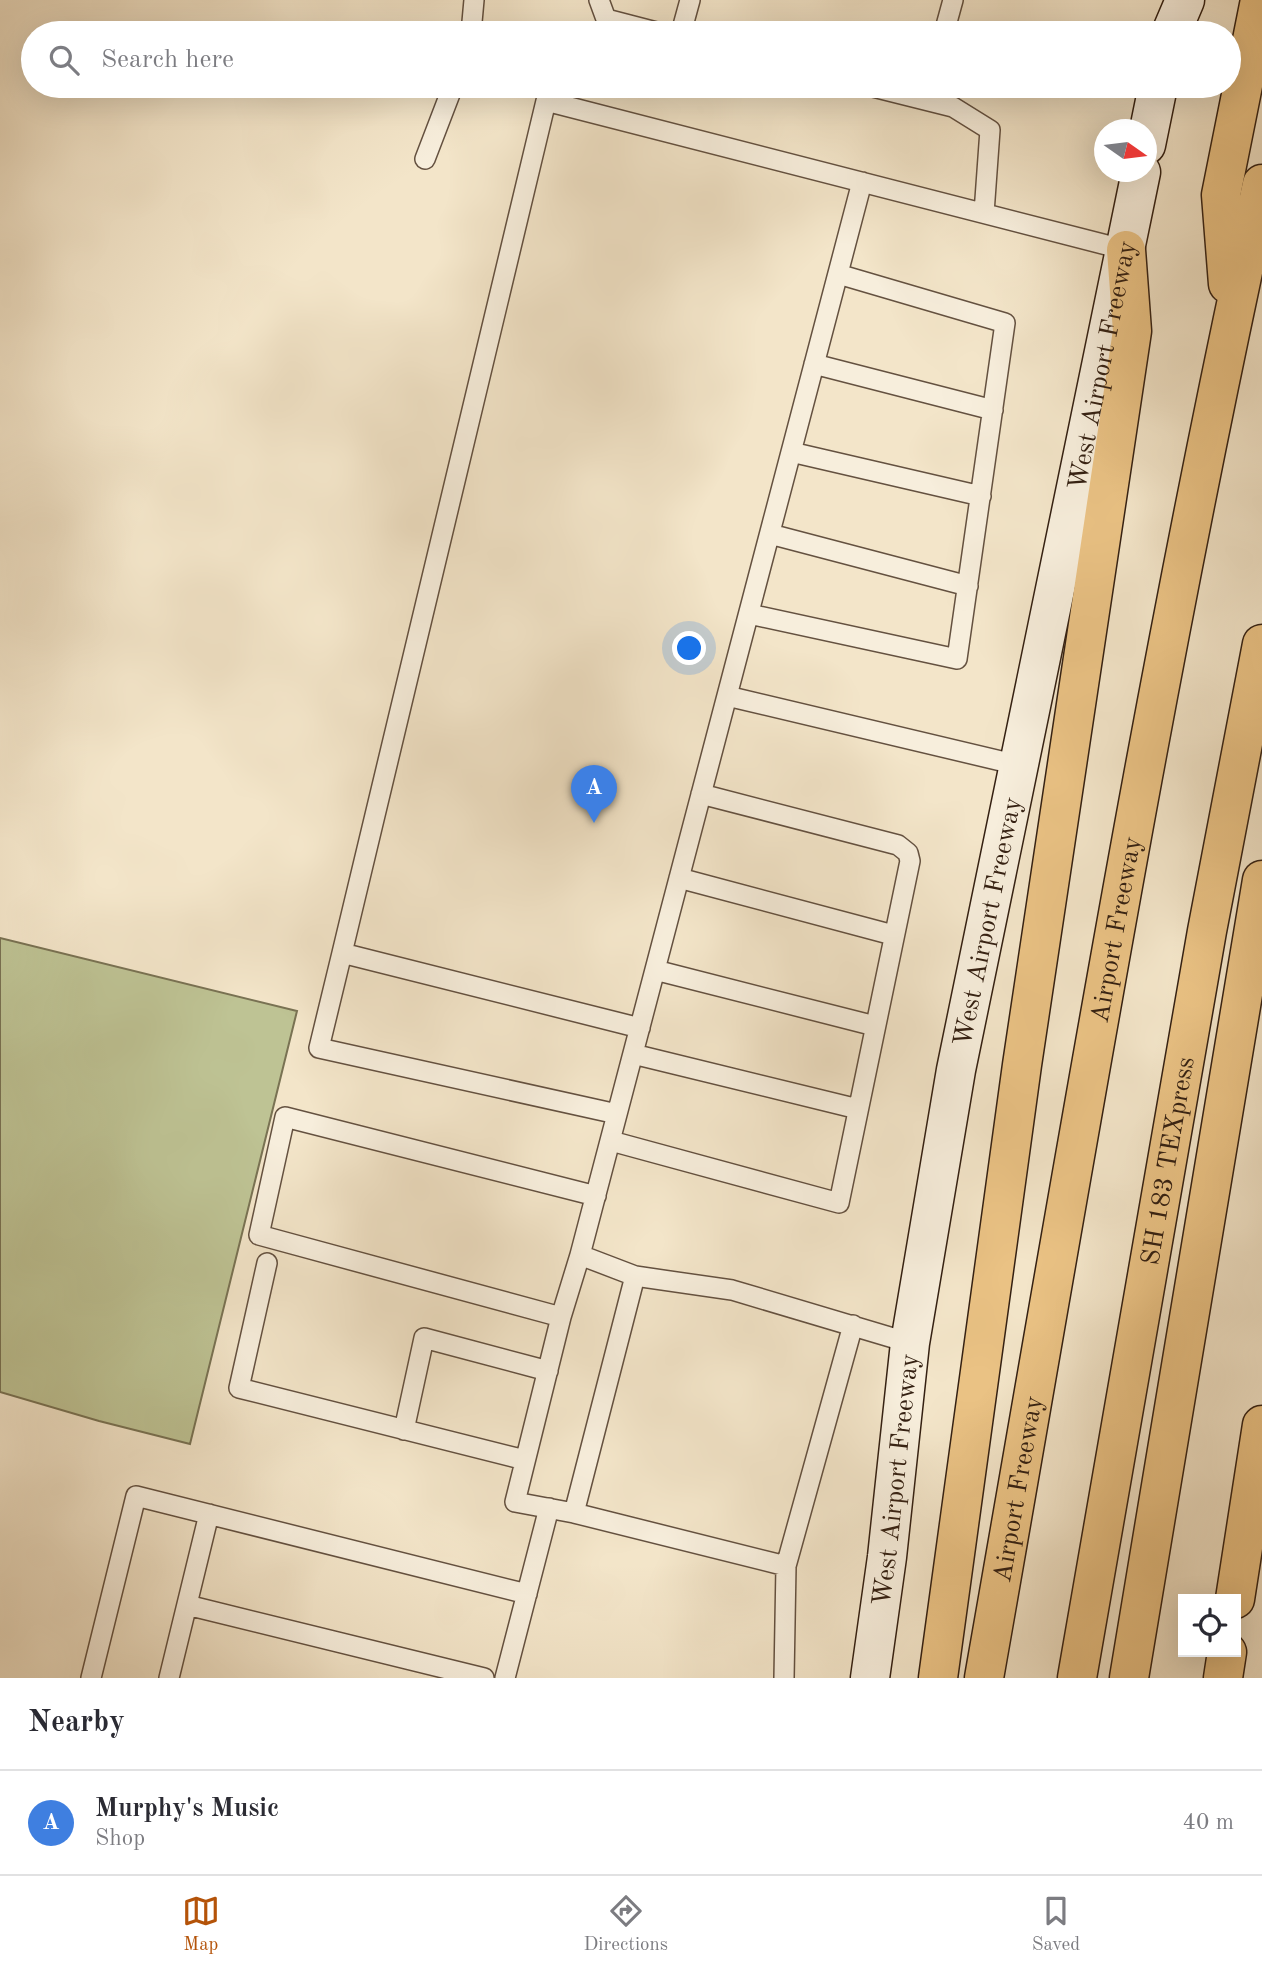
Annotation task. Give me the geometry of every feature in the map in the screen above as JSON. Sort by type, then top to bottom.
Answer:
[{"type":"highway","points":[[1241,95],[1260,0]]},
{"type":"highway","points":[[1230,327],[1221,195],[1240,98]]},
{"type":"highway","name":"Airport Freeway","points":[[984,1678],[1125,877],[1230,327],[1262,184]]},
{"type":"highway","points":[[938,1678],[1022,1065],[1132,331],[1126,250]]},
{"type":"highway","name":"SH 183 TEXpress","points":[[1077,1678],[1207,931],[1262,644]]},
{"type":"highway","name":"SH 183 TEXpress","points":[[1129,1678],[1262,880]]},
{"type":"highway","points":[[1236,1594],[1262,1425]]},
{"type":"highway","points":[[1223,1678],[1226,1657]]},
{"type":"main road","points":[[1172,21],[1175,0]]},
{"type":"main road","points":[[1175,21],[1185,0]]},
{"type":"main road","points":[[1151,119],[1156,98]]},
{"type":"main road","name":"West Airport Freeway","points":[[870,1678],[887,1557],[910,1343],[956,1070],[1139,182]]},
{"type":"lane","points":[[472,21],[474,0]]},
{"type":"lane","points":[[599,0],[606,19],[614,21]]},
{"type":"lane","points":[[684,21],[690,0]]},
{"type":"lane","points":[[947,21],[953,0]]},
{"type":"lane","points":[[425,159],[448,98]]},
{"type":"lane","points":[[938,98],[990,130],[984,213]]},
{"type":"lane","points":[[617,1114],[319,1048],[546,101],[1126,250]]},
{"type":"lane","points":[[786,1566],[574,1513],[515,1502],[561,1317],[611,1141],[862,181]]},
{"type":"lane","points":[[749,614],[957,659],[1005,323],[838,274]]},
{"type":"lane","points":[[814,364],[993,410]]},
{"type":"lane","points":[[791,452],[981,496]]},
{"type":"lane","points":[[770,534],[968,586]]},
{"type":"lane","points":[[727,696],[1018,765]]},
{"type":"lane","points":[[611,1141],[839,1203],[910,861],[904,849],[701,794]]},
{"type":"lane","points":[[679,877],[893,934]]},
{"type":"lane","points":[[342,953],[640,1028]]},
{"type":"lane","points":[[655,970],[875,1026]]},
{"type":"lane","points":[[633,1054],[858,1109]]},
{"type":"lane","points":[[561,1317],[259,1235],[285,1117],[596,1196]]},
{"type":"lane","points":[[580,1255],[635,1276],[732,1290],[910,1343]]},
{"type":"lane","points":[[267,1263],[239,1388],[526,1460]]},
{"type":"lane","points":[[574,1513],[635,1276]]},
{"type":"lane","points":[[784,1678],[786,1566],[853,1325]]},
{"type":"lane","points":[[404,1430],[424,1338],[548,1371]]},
{"type":"lane","points":[[91,1678],[136,1496],[527,1594]]},
{"type":"lane","points":[[505,1678],[549,1508]]},
{"type":"lane","points":[[169,1678],[209,1514]]},
{"type":"lane","points":[[187,1605],[484,1678]]},
{"type":"green space","points":[[0,938],[297,1011],[190,1444],[0,1392]]},
{"type":"place","name":"Murphy's Music","points":[[594,823]]}]
